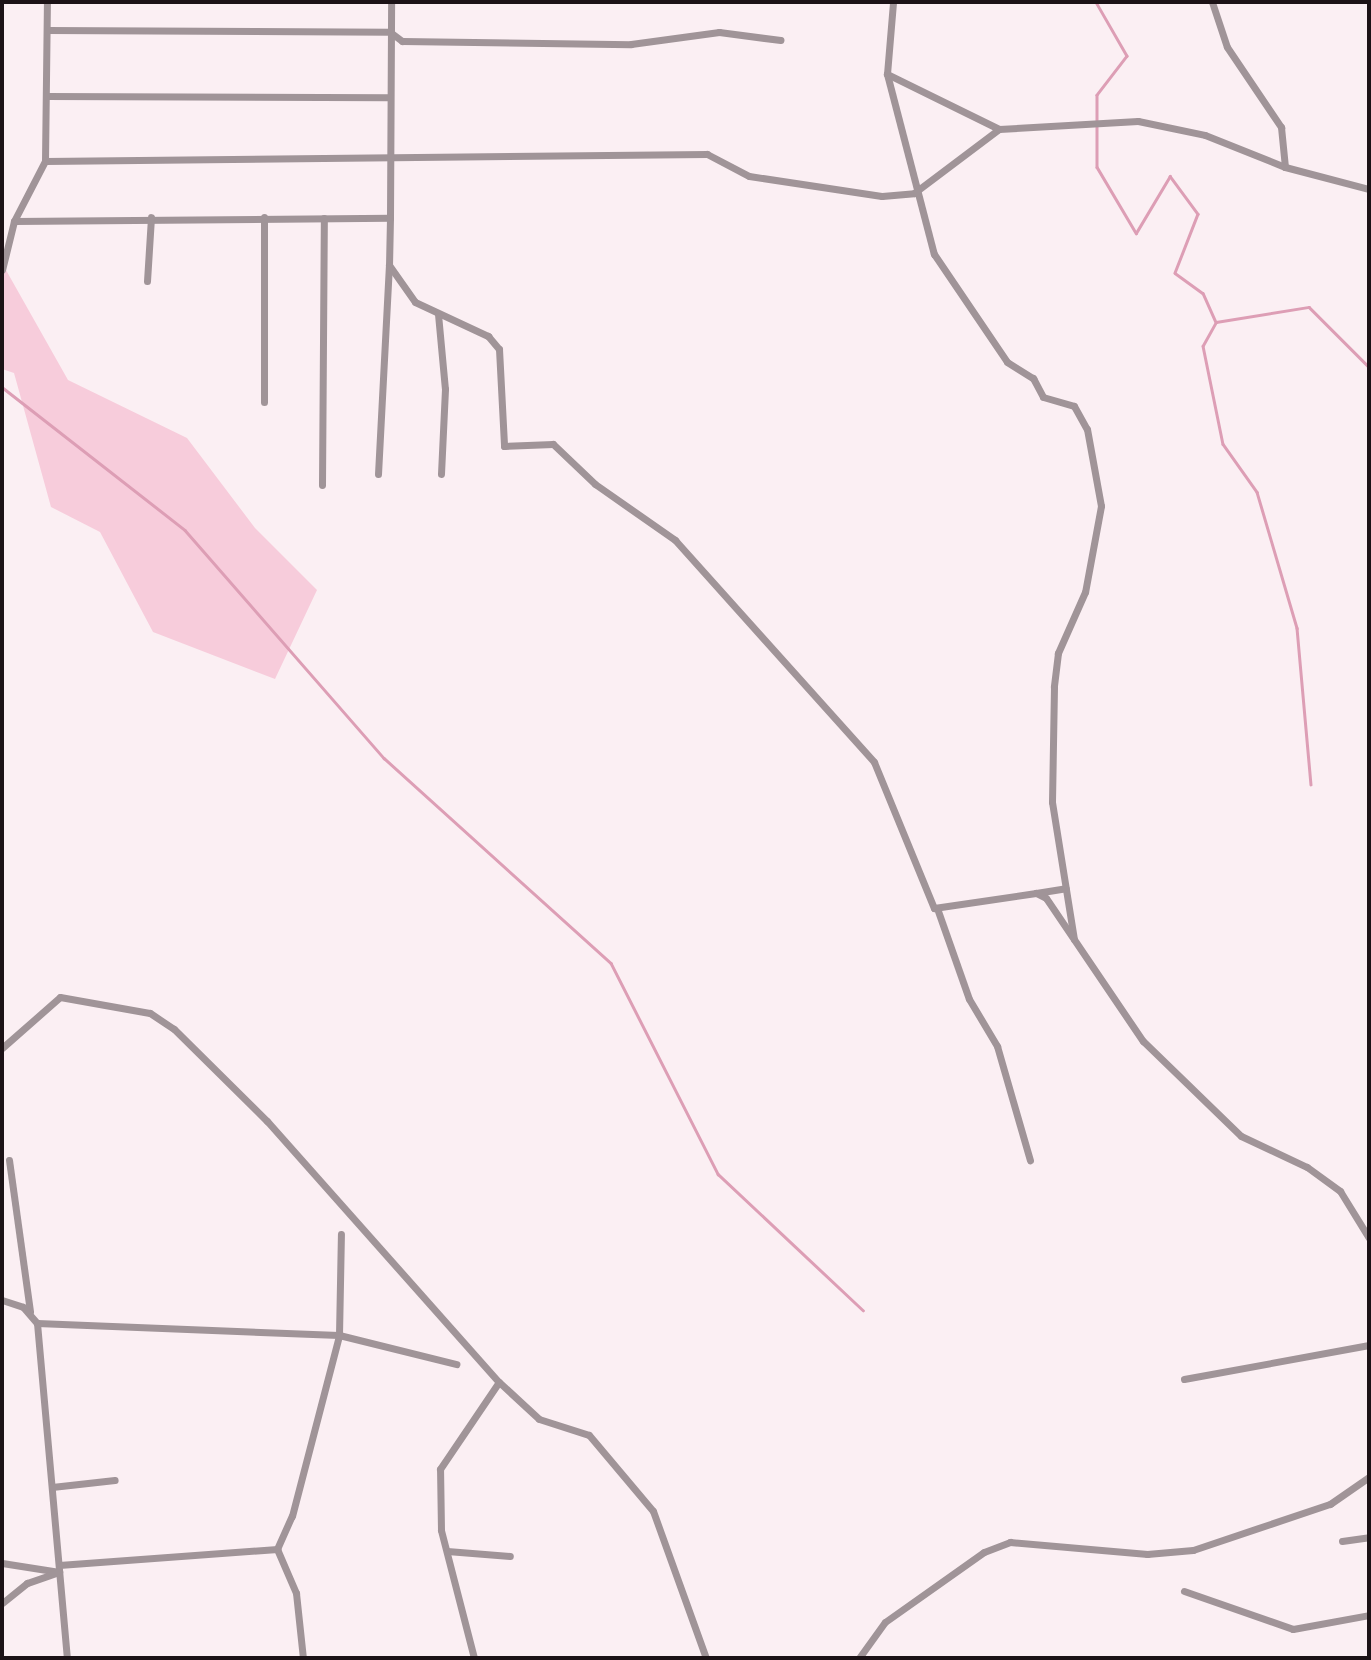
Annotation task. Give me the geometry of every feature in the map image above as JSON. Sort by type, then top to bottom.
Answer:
[{"type":"street","points":[[2,270],[14,220],[45,161],[47,2]]},
{"type":"street","points":[[378,474],[389,265],[391,2]]},
{"type":"street","points":[[893,2],[887,74],[914,194],[934,254],[1007,362],[1033,378],[1043,397],[1074,406],[1087,429],[1101,506],[1085,592],[1058,653],[1054,687],[1052,802],[1074,939]]},
{"type":"street","points":[[1212,2],[1227,47],[1281,127],[1285,167]]},
{"type":"street","points":[[47,30],[390,32],[402,41],[631,44],[719,32],[780,40]]},
{"type":"street","points":[[887,74],[999,129],[1158,124],[1285,167],[1369,189]]},
{"type":"street","points":[[46,96],[389,97]]},
{"type":"street","points":[[45,161],[707,154],[749,176],[882,197],[914,194],[999,129]]},
{"type":"street","points":[[14,220],[151,217],[390,218]]},
{"type":"street","points":[[147,281],[151,217]]},
{"type":"street","points":[[264,217],[264,402]]},
{"type":"street","points":[[322,485],[324,218]]},
{"type":"street","points":[[389,265],[415,302],[488,336],[499,349],[505,446],[553,444],[571,454],[595,484],[675,540],[874,762],[939,911],[969,999],[997,1046],[1030,1160]]},
{"type":"street","points":[[438,314],[445,389],[441,474]]},
{"type":"street","points":[[939,911],[1066,888]]},
{"type":"street","points":[[1036,893],[1074,939],[1143,1041],[1191,1090],[1262,1150],[1326,1178],[1369,1238]]},
{"type":"street","points":[[2,1048],[60,997],[150,1013],[223,1073],[499,1382],[539,1419],[589,1435],[653,1511],[706,1658]]},
{"type":"street","points":[[9,1160],[30,1312],[37,1323],[67,1658]]},
{"type":"street","points":[[303,1658],[296,1593],[277,1549],[292,1516],[339,1335],[341,1234]]},
{"type":"street","points":[[2,1300],[30,1312]]},
{"type":"street","points":[[37,1323],[339,1335],[456,1364]]},
{"type":"street","points":[[1184,1379],[1369,1345]]},
{"type":"street","points":[[474,1658],[438,1503],[440,1469],[499,1382]]},
{"type":"street","points":[[859,1658],[886,1622],[984,1552],[1010,1542],[1147,1554],[1193,1550],[1331,1504],[1369,1477]]},
{"type":"street","points":[[52,1487],[115,1480]]},
{"type":"street","points":[[1342,1541],[1369,1537]]},
{"type":"street","points":[[2,1563],[59,1569],[277,1549]]},
{"type":"street","points":[[447,1551],[510,1556]]},
{"type":"street","points":[[2,1603],[27,1583],[59,1569]]},
{"type":"street","points":[[1184,1591],[1293,1629],[1369,1615]]},
{"type":"shaded area","points":[[2,263],[68,380],[187,438],[255,528],[317,590],[275,679],[153,632],[100,532],[51,507],[14,373],[2,369]]},
{"type":"waterway","points":[[1096,2],[1127,56],[1097,95],[1097,167],[1136,233],[1170,176],[1198,214],[1175,273],[1203,293],[1216,322],[1309,307],[1369,367]]},
{"type":"waterway","points":[[1216,323],[1203,346],[1223,444],[1257,492],[1297,628],[1311,784]]},
{"type":"waterway","points":[[2,387],[185,530],[384,758],[611,963],[718,1174],[863,1310]]}]
